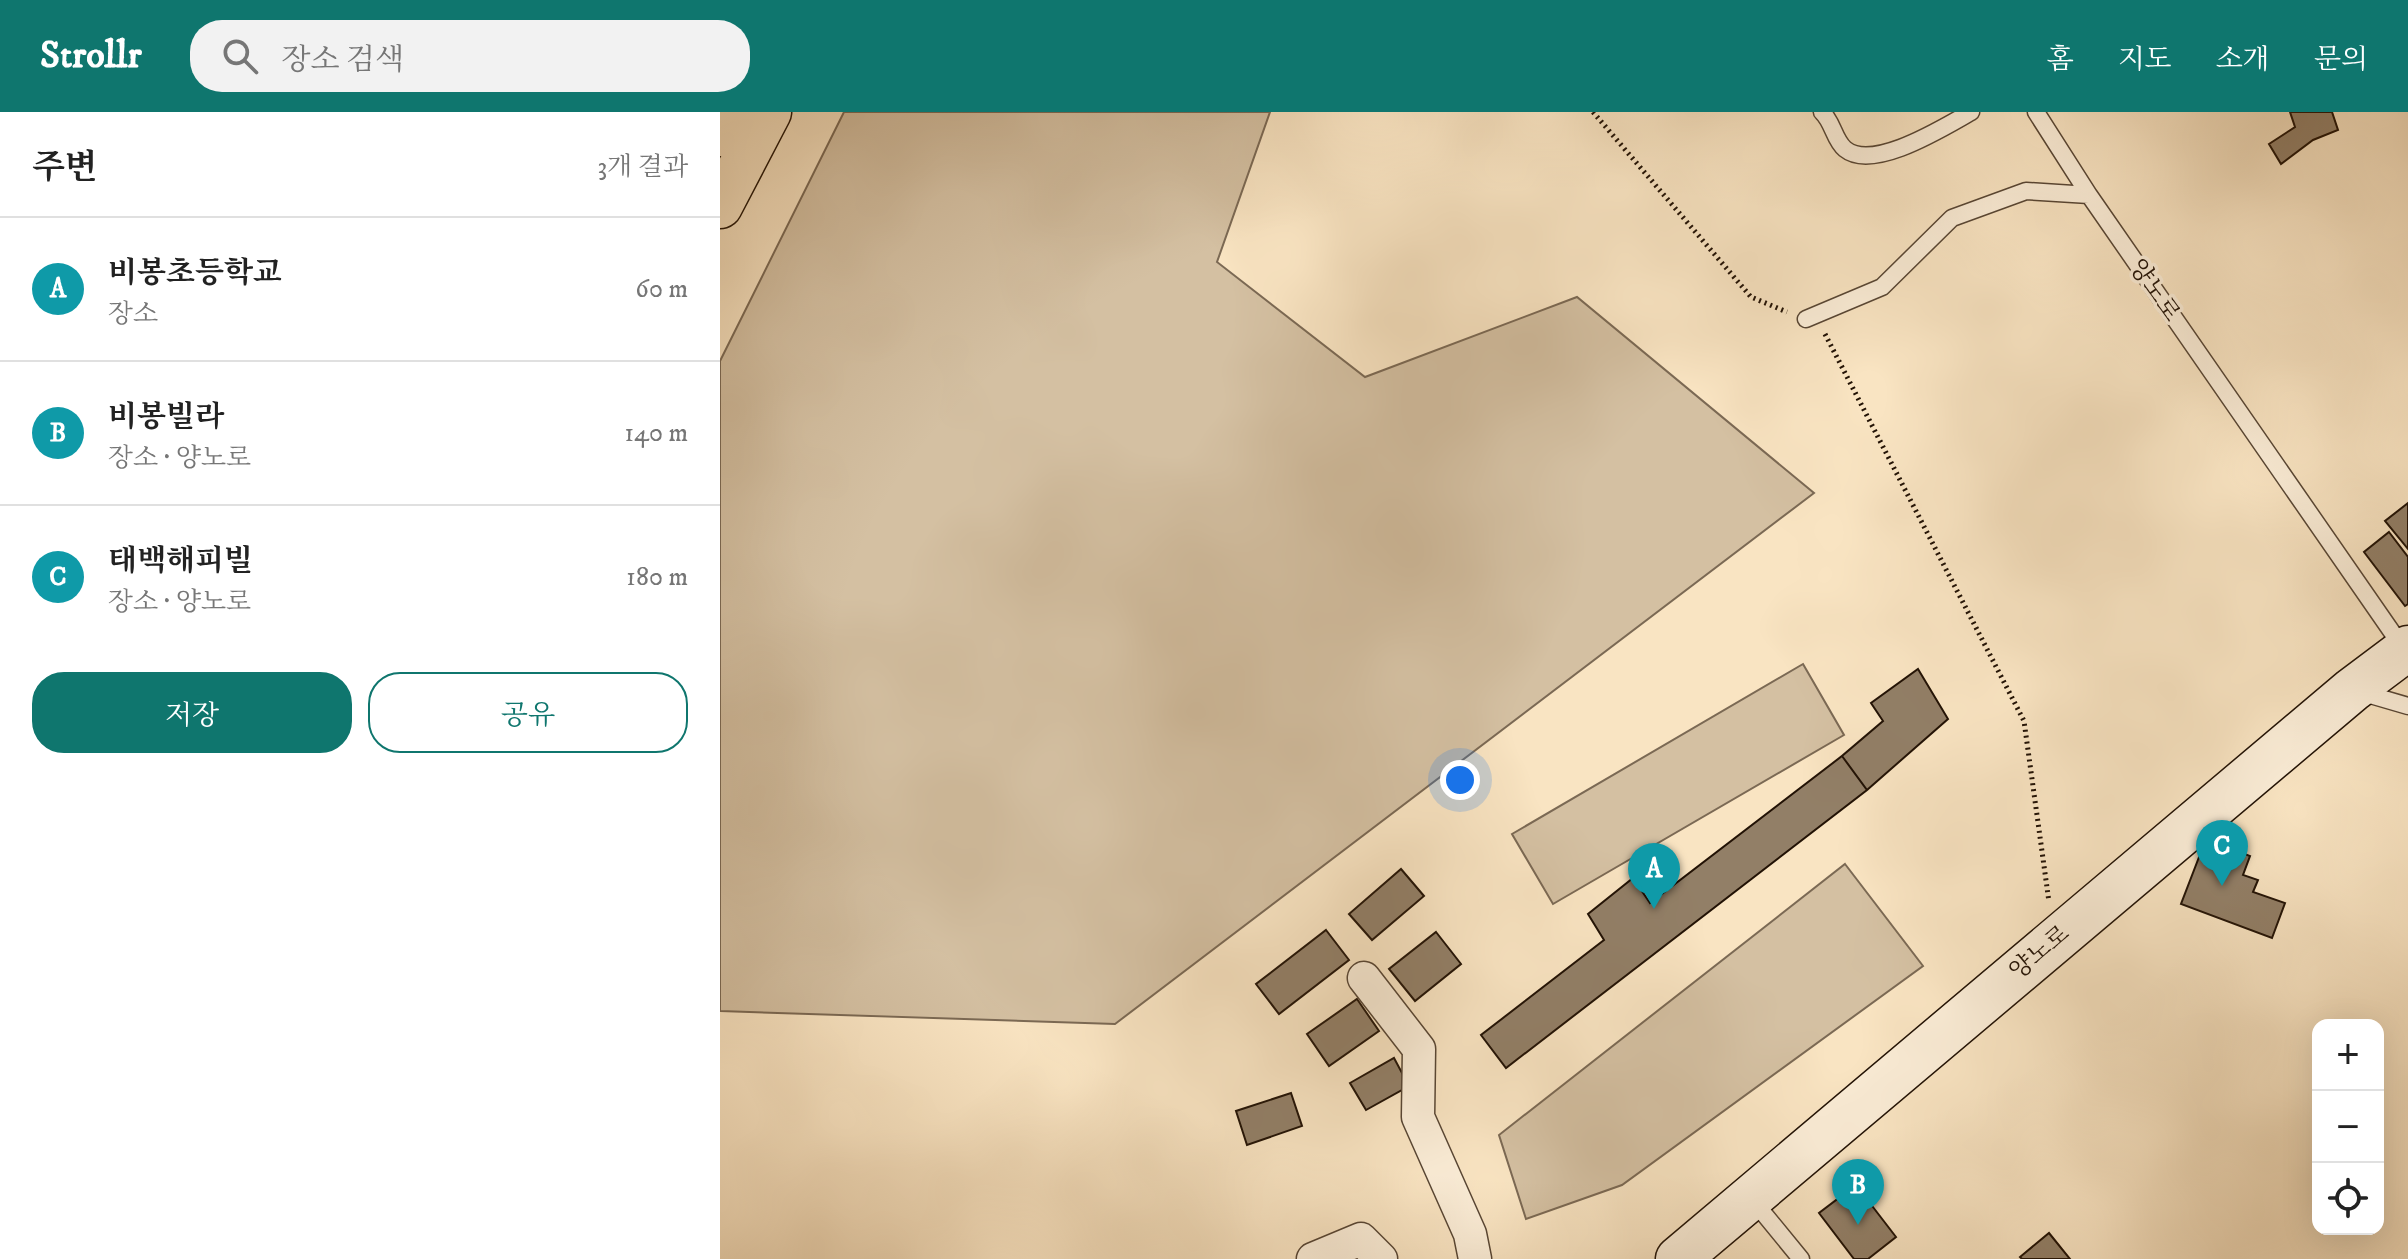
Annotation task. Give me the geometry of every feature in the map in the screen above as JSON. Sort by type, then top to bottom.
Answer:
[{"type":"main road","points":[[720,134],[731,112]]},
{"type":"main road","points":[[720,206],[769,112]]},
{"type":"street","name":"양노로","points":[[1678,1259],[2352,690],[2407,650]]},
{"type":"street","points":[[1364,978],[1419,1049],[1418,1117],[1470,1234],[1475,1259]]},
{"type":"street","points":[[1313,1259],[1361,1239],[1381,1259]]},
{"type":"lane","points":[[1822,112],[1845,149],[1860,156],[1908,145],[1971,112]]},
{"type":"lane","name":"양노로","points":[[2036,112],[2089,195],[2407,650]]},
{"type":"lane","points":[[1806,319],[1882,287],[1952,218],[2026,191],[2089,195]]},
{"type":"lane","points":[[2352,690],[2408,706]]},
{"type":"lane","points":[[1749,1196],[1801,1259]]},
{"type":"path","points":[[1593,112],[1751,297],[1821,325],[2024,721],[2054,939]]},
{"type":"shaded area","points":[[844,112],[1270,112],[1217,262],[1365,377],[1577,297],[1814,493],[1115,1024],[720,1011],[720,361]]},
{"type":"shaded area","points":[[1803,664],[1844,735],[1553,904],[1512,834]]},
{"type":"shaded area","points":[[1845,864],[1923,966],[1622,1185],[1526,1219],[1499,1135]]},
{"type":"building","points":[[2290,112],[2332,112],[2338,130],[2313,140],[2281,164],[2269,144],[2295,127]]},
{"type":"building","points":[[2408,503],[2408,549],[2385,521]]},
{"type":"building","points":[[2389,532],[2408,557],[2408,604],[2405,606],[2364,552]]},
{"type":"building","points":[[1918,669],[1948,719],[1867,790],[1842,756],[1883,721],[1871,703]]},
{"type":"building","points":[[1842,756],[1867,790],[1506,1068],[1481,1035],[1604,940],[1588,914],[1633,878],[1650,903]]},
{"type":"building","points":[[2206,839],[2250,856],[2243,875],[2258,880],[2253,892],[2285,903],[2272,938],[2181,904]]},
{"type":"building","points":[[1401,869],[1424,896],[1372,940],[1349,914]]},
{"type":"building","points":[[1326,930],[1349,960],[1279,1014],[1256,984]]},
{"type":"building","points":[[1436,932],[1461,964],[1415,1001],[1389,969]]},
{"type":"building","points":[[1357,999],[1379,1031],[1329,1066],[1307,1034]]},
{"type":"building","points":[[1394,1058],[1409,1086],[1366,1110],[1350,1083]]},
{"type":"building","points":[[1291,1093],[1302,1126],[1247,1145],[1236,1111]]},
{"type":"building","points":[[1856,1185],[1896,1237],[1868,1259],[1854,1259],[1819,1213]]},
{"type":"building","points":[[2049,1233],[2070,1259],[2020,1257]]},
{"type":"place","name":"태백해피빌","points":[[2222,886]]},
{"type":"place","name":"비봉초등학교","points":[[1654,909]]},
{"type":"place","name":"비봉빌라","points":[[1858,1225]]}]
